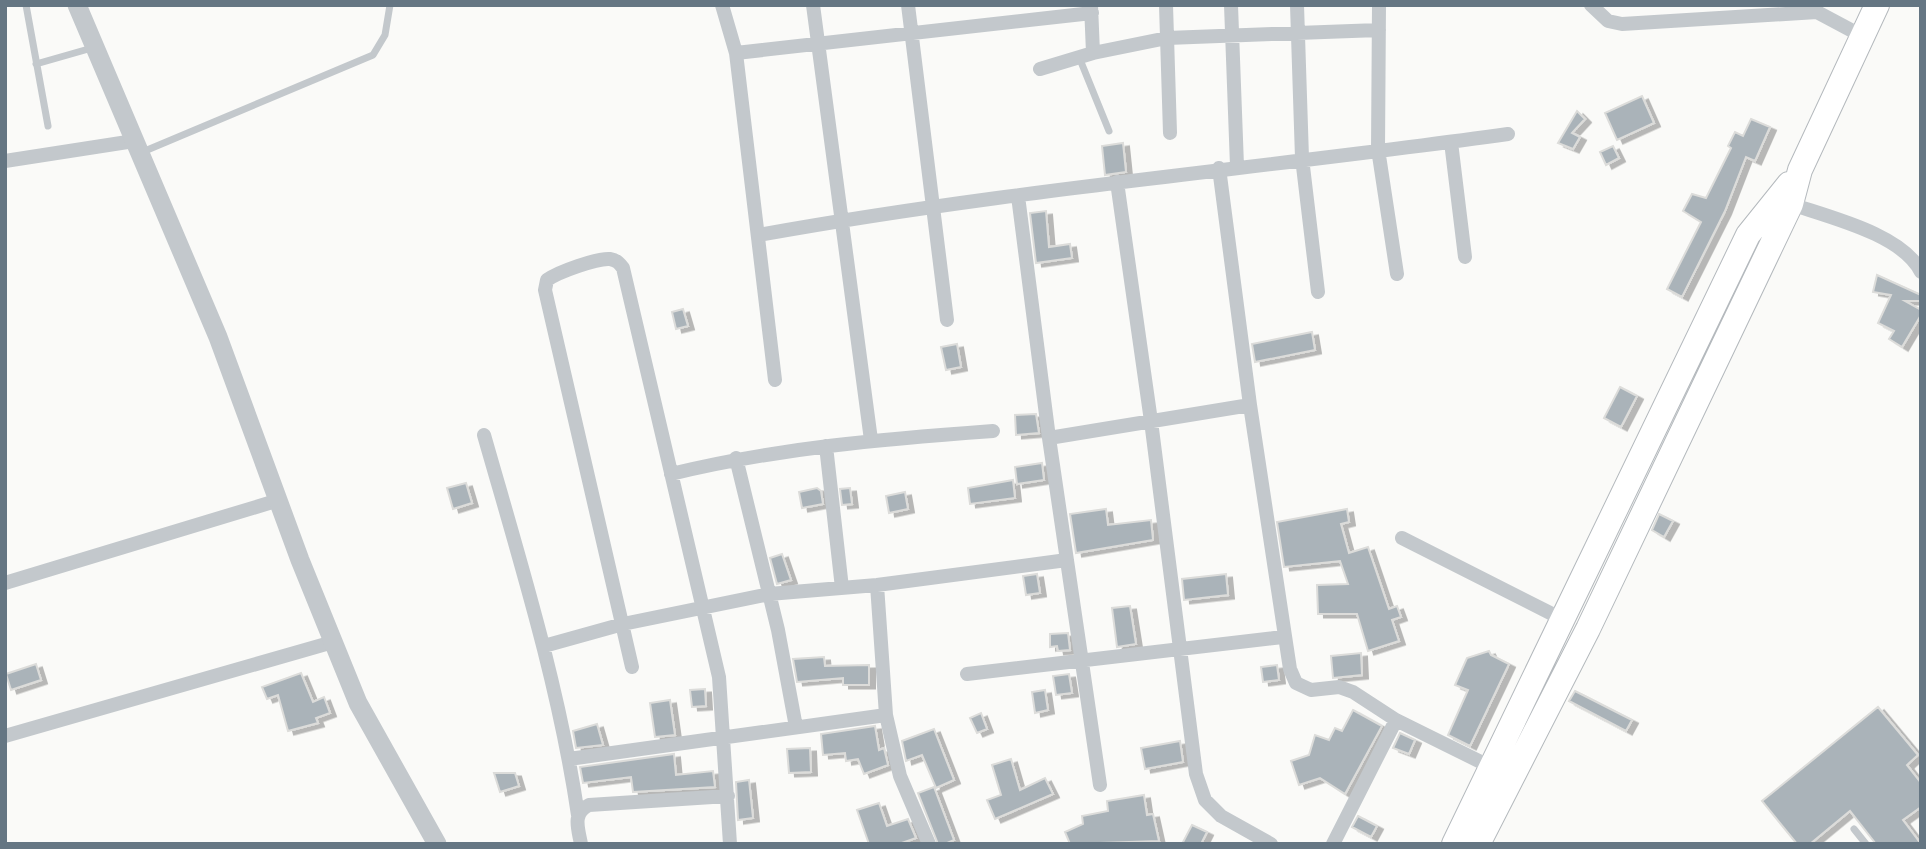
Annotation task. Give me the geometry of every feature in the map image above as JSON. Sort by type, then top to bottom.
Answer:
[{"type":"highway","points":[[1478,844],[1588,629],[1877,5]]},
{"type":"highway","points":[[1454,844],[1748,235],[1784,202]]},
{"type":"street","points":[[77,5],[222,349],[358,703],[437,844]]},
{"type":"street","points":[[722,5],[736,53],[775,380]]},
{"type":"street","points":[[813,5],[872,440]]},
{"type":"street","points":[[908,5],[947,320]]},
{"type":"street","points":[[1166,5],[1170,133]]},
{"type":"street","points":[[1231,5],[1237,166]]},
{"type":"street","points":[[1297,5],[1302,159],[1318,292]]},
{"type":"street","points":[[1379,5],[1378,149],[1397,274]]},
{"type":"street","points":[[1591,5],[1608,21],[1622,24],[1817,12],[1862,36]]},
{"type":"street","points":[[736,53],[912,32],[1018,12],[1091,9],[1086,55]]},
{"type":"street","points":[[1040,69],[1086,55],[1167,38],[1379,30]]},
{"type":"street","points":[[759,235],[842,220],[1219,168],[1508,134]]},
{"type":"street","points":[[1451,142],[1465,257]]},
{"type":"street","points":[[5,160],[137,147]]},
{"type":"street","points":[[1219,168],[1283,637],[1296,683],[1311,690],[1339,687],[1396,720],[1493,768]]},
{"type":"street","points":[[1117,182],[1196,774],[1205,800],[1221,816],[1247,838],[1271,844]]},
{"type":"street","points":[[1018,196],[1049,438],[1100,785]]},
{"type":"street","points":[[1784,202],[1867,232],[1905,251],[1921,272]]},
{"type":"street","points":[[632,667],[545,290],[547,280],[555,274],[609,259],[619,262],[623,268],[719,677],[725,736],[730,844]]},
{"type":"street","points":[[1049,438],[1250,405]]},
{"type":"street","points":[[671,474],[736,458],[825,446],[993,432]]},
{"type":"street","points":[[484,435],[544,646],[569,759],[581,844]]},
{"type":"street","points":[[825,446],[842,588]]},
{"type":"street","points":[[736,458],[769,594],[796,727]]},
{"type":"street","points":[[5,583],[279,500]]},
{"type":"street","points":[[1402,538],[1564,620]]},
{"type":"street","points":[[544,646],[623,624],[769,594],[877,585],[1067,560]]},
{"type":"street","points":[[877,585],[886,715],[900,776],[929,844]]},
{"type":"street","points":[[967,674],[1283,637]]},
{"type":"street","points":[[5,736],[333,642]]},
{"type":"street","points":[[569,759],[886,715]]},
{"type":"street","points":[[1333,844],[1396,720]]},
{"type":"street","points":[[578,815],[581,809],[589,805],[728,796]]},
{"type":"lane","points":[[26,5],[48,126]]},
{"type":"lane","points":[[137,147],[373,55],[385,35],[390,5]]},
{"type":"lane","points":[[36,64],[96,47]]},
{"type":"lane","points":[[1086,55],[1109,131]]},
{"type":"lane","points":[[1854,829],[1866,844]]},
{"type":"building","points":[[1642,96],[1654,123],[1617,140],[1605,113]]},
{"type":"building","points":[[1577,111],[1585,119],[1572,133],[1580,137],[1573,149],[1558,143]]},
{"type":"building","points":[[1751,119],[1770,127],[1755,161],[1746,157],[1725,211],[1682,297],[1667,289],[1701,222],[1683,211],[1692,194],[1706,198],[1731,148],[1728,146],[1735,132],[1743,136]]},
{"type":"building","points":[[1123,143],[1126,172],[1105,175],[1102,146]]},
{"type":"building","points":[[1613,146],[1619,158],[1606,165],[1600,152]]},
{"type":"building","points":[[1046,211],[1049,247],[1070,244],[1072,258],[1036,263],[1030,213]]},
{"type":"building","points":[[1877,275],[1921,295],[1921,301],[1905,301],[1921,310],[1921,315],[1902,347],[1889,339],[1894,331],[1878,323],[1891,295],[1873,292]]},
{"type":"building","points":[[683,309],[688,326],[676,329],[672,312]]},
{"type":"building","points":[[1312,332],[1315,350],[1255,362],[1252,344]]},
{"type":"building","points":[[957,344],[961,367],[946,370],[941,347]]},
{"type":"building","points":[[1620,387],[1637,396],[1621,427],[1604,418]]},
{"type":"building","points":[[1036,414],[1039,433],[1016,435],[1015,415]]},
{"type":"building","points":[[1042,463],[1044,480],[1017,484],[1015,467]]},
{"type":"building","points":[[1013,480],[1015,498],[970,504],[968,488]]},
{"type":"building","points":[[466,483],[472,503],[453,509],[447,488]]},
{"type":"building","points":[[817,488],[821,491],[823,504],[802,508],[799,492]]},
{"type":"building","points":[[850,488],[852,504],[842,505],[840,489]]},
{"type":"building","points":[[905,492],[908,509],[889,513],[886,496]]},
{"type":"building","points":[[1106,509],[1108,525],[1151,520],[1153,540],[1076,553],[1070,514]]},
{"type":"building","points":[[1347,509],[1349,522],[1341,524],[1349,553],[1368,547],[1389,609],[1397,606],[1401,617],[1392,620],[1399,641],[1368,651],[1357,614],[1318,614],[1317,585],[1348,584],[1340,561],[1284,567],[1277,522]]},
{"type":"building","points":[[1659,514],[1673,521],[1664,537],[1652,530]]},
{"type":"building","points":[[782,554],[791,580],[777,584],[770,558]]},
{"type":"building","points":[[1037,574],[1040,593],[1026,595],[1023,576]]},
{"type":"building","points":[[1226,574],[1228,595],[1184,600],[1182,579]]},
{"type":"building","points":[[1130,606],[1136,644],[1117,647],[1112,608]]},
{"type":"building","points":[[1068,633],[1070,650],[1058,651],[1057,646],[1050,647],[1050,634]]},
{"type":"building","points":[[1489,651],[1491,655],[1509,664],[1470,746],[1448,735],[1468,690],[1455,685],[1467,658]]},
{"type":"building","points":[[1361,653],[1362,675],[1333,678],[1331,656]]},
{"type":"building","points":[[824,657],[825,666],[869,665],[869,685],[843,685],[843,678],[797,682],[793,659]]},
{"type":"building","points":[[36,664],[41,680],[11,690],[6,674]]},
{"type":"building","points":[[1277,665],[1279,680],[1263,682],[1261,667]]},
{"type":"building","points":[[301,673],[313,702],[324,697],[330,713],[316,718],[318,723],[288,731],[278,695],[267,699],[262,687]]},
{"type":"building","points":[[1069,674],[1072,693],[1056,695],[1053,676]]},
{"type":"building","points":[[705,689],[706,706],[692,707],[690,690]]},
{"type":"building","points":[[1045,690],[1048,710],[1035,713],[1032,692]]},
{"type":"building","points":[[1575,691],[1632,720],[1626,731],[1569,701]]},
{"type":"building","points":[[670,700],[675,735],[655,737],[650,703]]},
{"type":"building","points":[[1878,707],[1918,755],[1907,765],[1921,783],[1921,807],[1903,820],[1921,844],[1876,844],[1850,811],[1810,844],[1797,844],[1762,801]]},
{"type":"building","points":[[1353,710],[1382,726],[1345,794],[1320,778],[1299,785],[1291,761],[1309,755],[1315,735],[1329,740],[1335,728],[1342,731]]},
{"type":"building","points":[[981,713],[987,729],[977,733],[970,718]]},
{"type":"building","points":[[597,724],[603,745],[576,748],[573,731]]},
{"type":"building","points":[[875,726],[879,750],[884,748],[888,765],[864,774],[858,759],[846,761],[845,753],[823,755],[821,734]]},
{"type":"building","points":[[934,729],[954,780],[936,788],[922,755],[906,761],[902,741]]},
{"type":"building","points":[[1400,733],[1415,740],[1409,754],[1393,748]]},
{"type":"building","points":[[1180,741],[1183,762],[1145,769],[1141,748]]},
{"type":"building","points":[[810,748],[811,772],[789,773],[787,749]]},
{"type":"building","points":[[674,754],[676,775],[713,771],[715,787],[633,792],[631,777],[583,783],[580,767]]},
{"type":"building","points":[[1011,759],[1020,790],[1045,778],[1053,794],[995,819],[987,800],[1001,795],[992,765]]},
{"type":"building","points":[[494,773],[515,773],[519,786],[500,792]]},
{"type":"building","points":[[749,780],[753,818],[738,820],[736,782]]},
{"type":"building","points":[[934,787],[954,840],[945,844],[938,844],[918,793]]},
{"type":"building","points":[[1144,795],[1147,815],[1153,814],[1159,841],[1070,844],[1065,832],[1083,824],[1082,816],[1108,811],[1107,801]]},
{"type":"building","points":[[879,803],[887,826],[908,819],[916,838],[899,844],[869,844],[857,810]]},
{"type":"building","points":[[1358,816],[1377,826],[1371,837],[1352,827]]},
{"type":"building","points":[[1192,825],[1207,832],[1201,844],[1182,844]]}]
